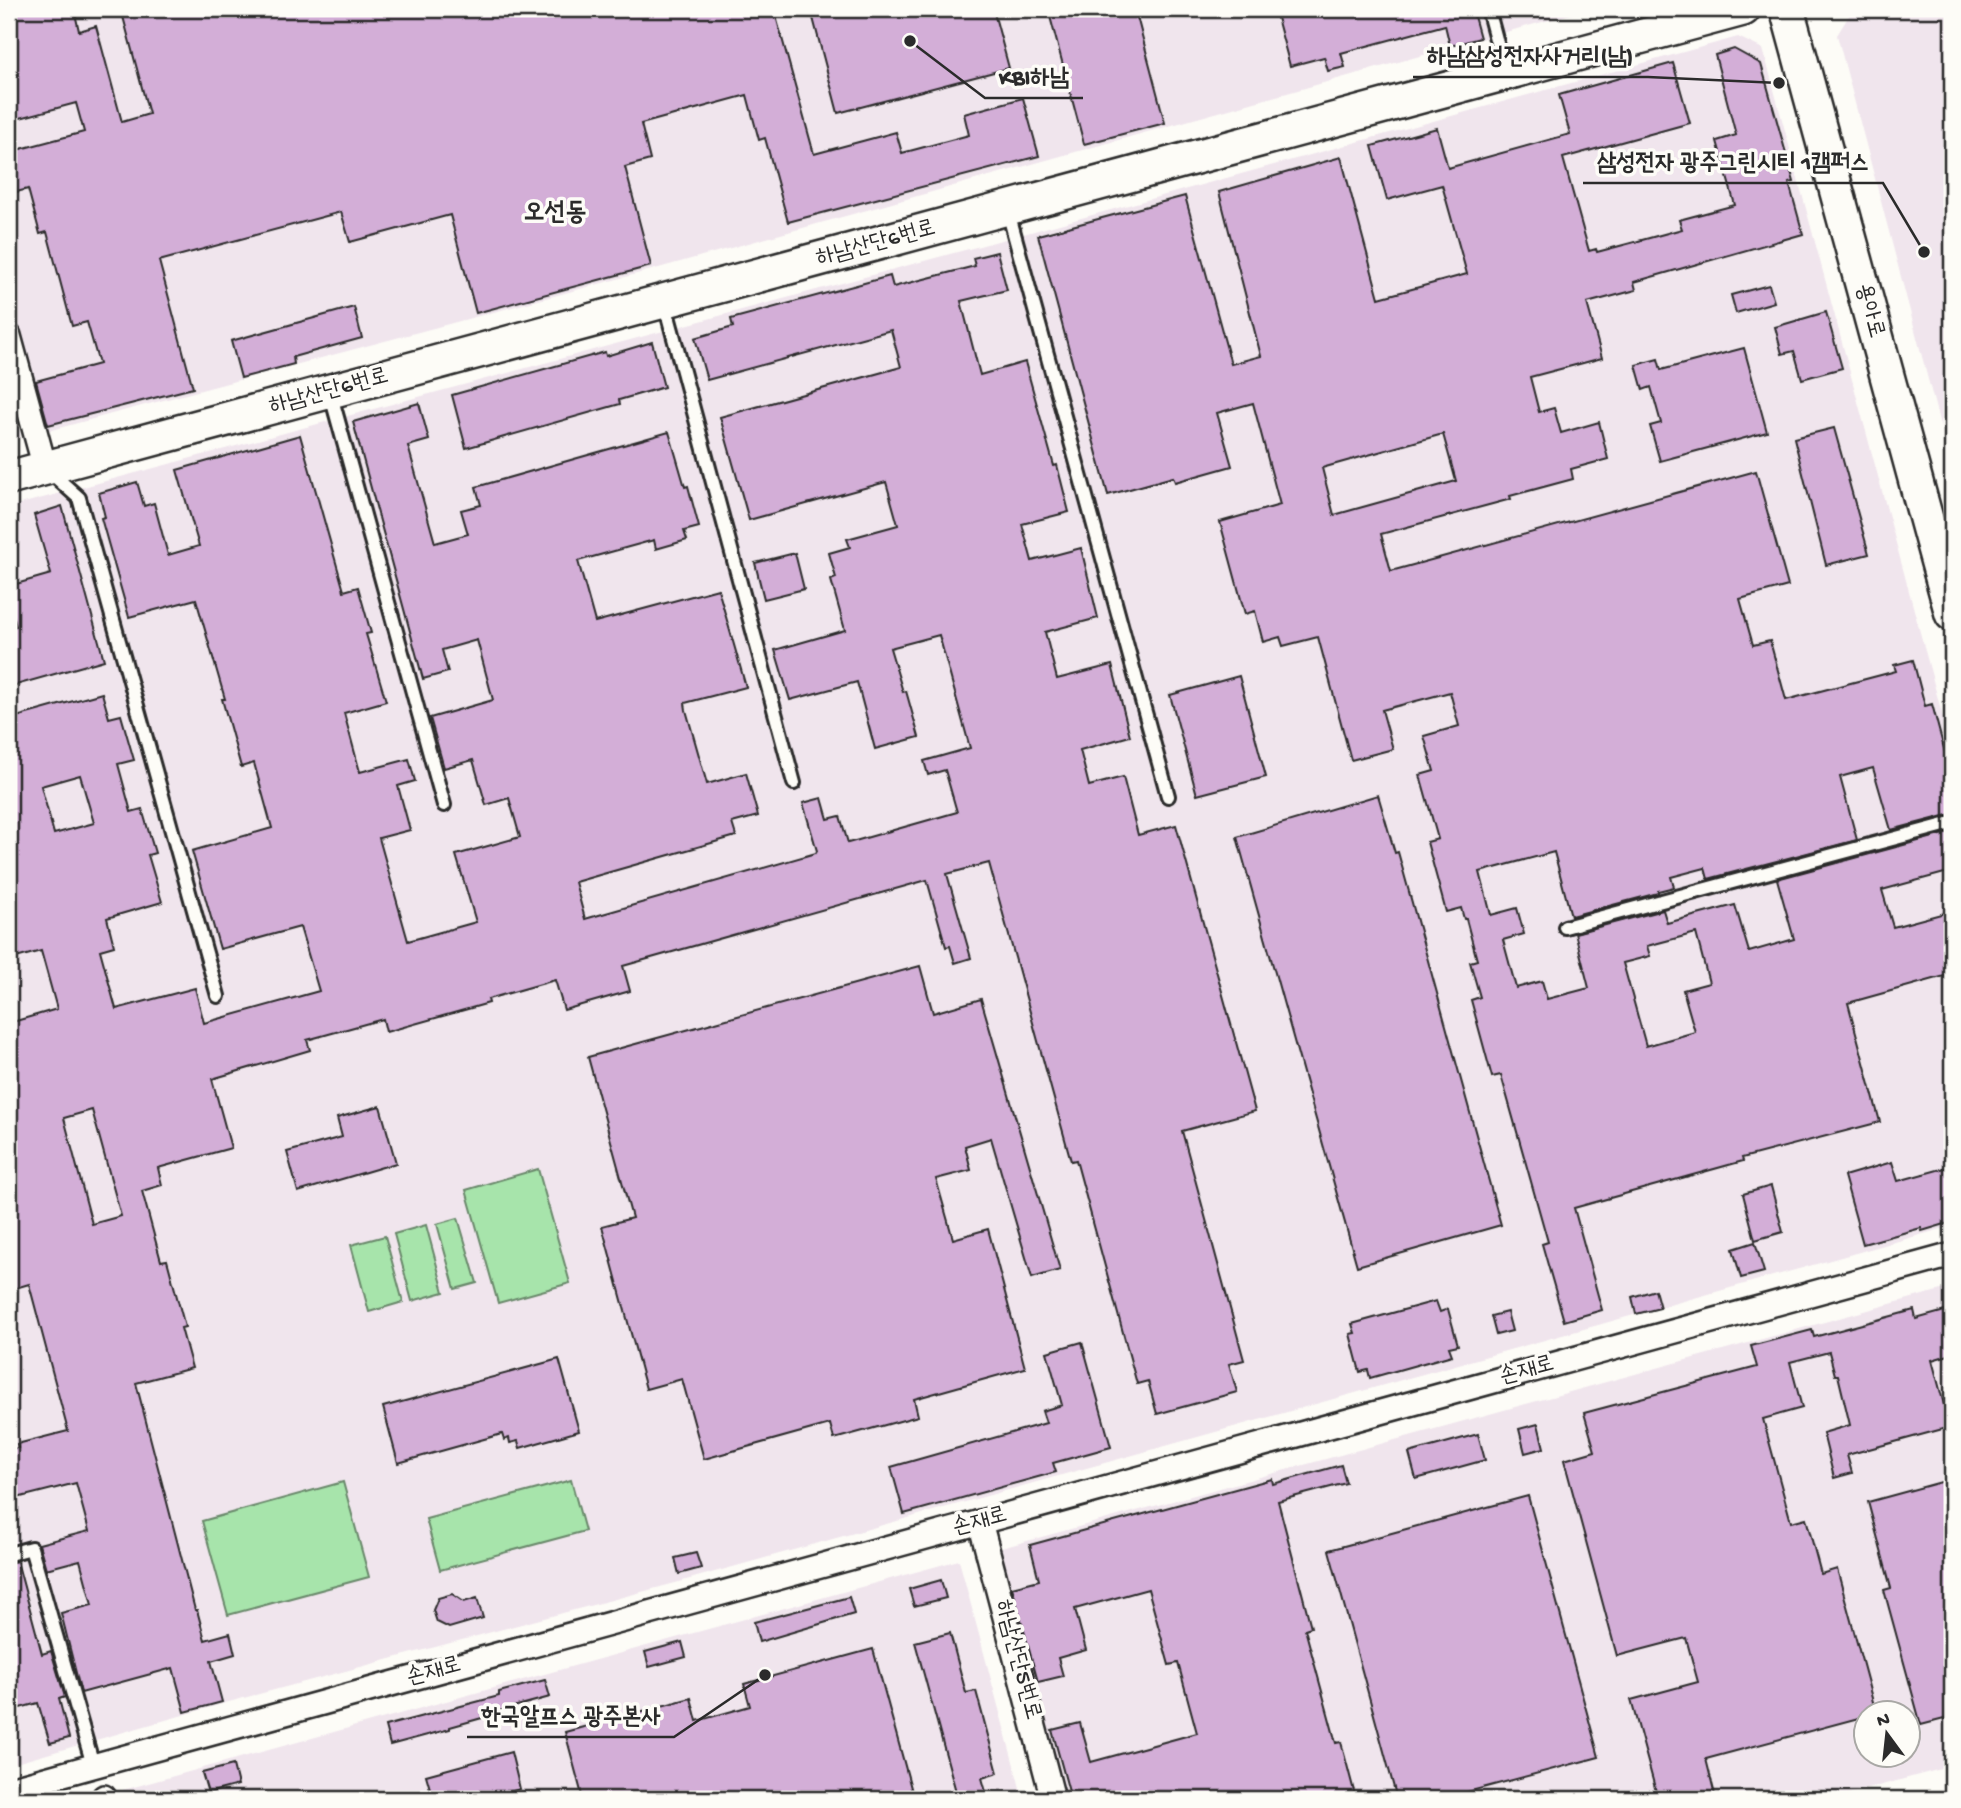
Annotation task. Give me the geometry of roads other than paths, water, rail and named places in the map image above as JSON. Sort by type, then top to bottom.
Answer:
[{"type":"street","name":"하남산단6번로","points":[[9,478],[1743,9]]},
{"type":"street","name":"용아로","points":[[1787,9],[1952,614]]},
{"type":"street","points":[[9,336],[45,468]]},
{"type":"street","name":"손재로","points":[[9,1789],[1952,1255]]},
{"type":"street","name":"하남산단5번로","points":[[980,1521],[1053,1799]]},
{"type":"lane","points":[[1488,9],[1505,73]]},
{"type":"lane","points":[[1007,208],[1168,796]]},
{"type":"lane","points":[[664,301],[794,783]]},
{"type":"lane","points":[[330,391],[444,805]]},
{"type":"lane","points":[[45,468],[79,498],[218,996]]},
{"type":"lane","points":[[1565,927],[1952,823]]},
{"type":"lane","points":[[9,1554],[31,1548],[93,1765]]},
{"type":"place","name":"KBI하남","points":[[910,41]]},
{"type":"place","name":"하남삼성전자사거리(남)","points":[[1779,83]]},
{"type":"place","name":"삼성전자 광주그린시티 1캠퍼스","points":[[1924,252]]},
{"type":"place","name":"한국알프스 광주본사","points":[[765,1675]]},
{"type":"district","name":"오선동","points":[[555,214]]}]
